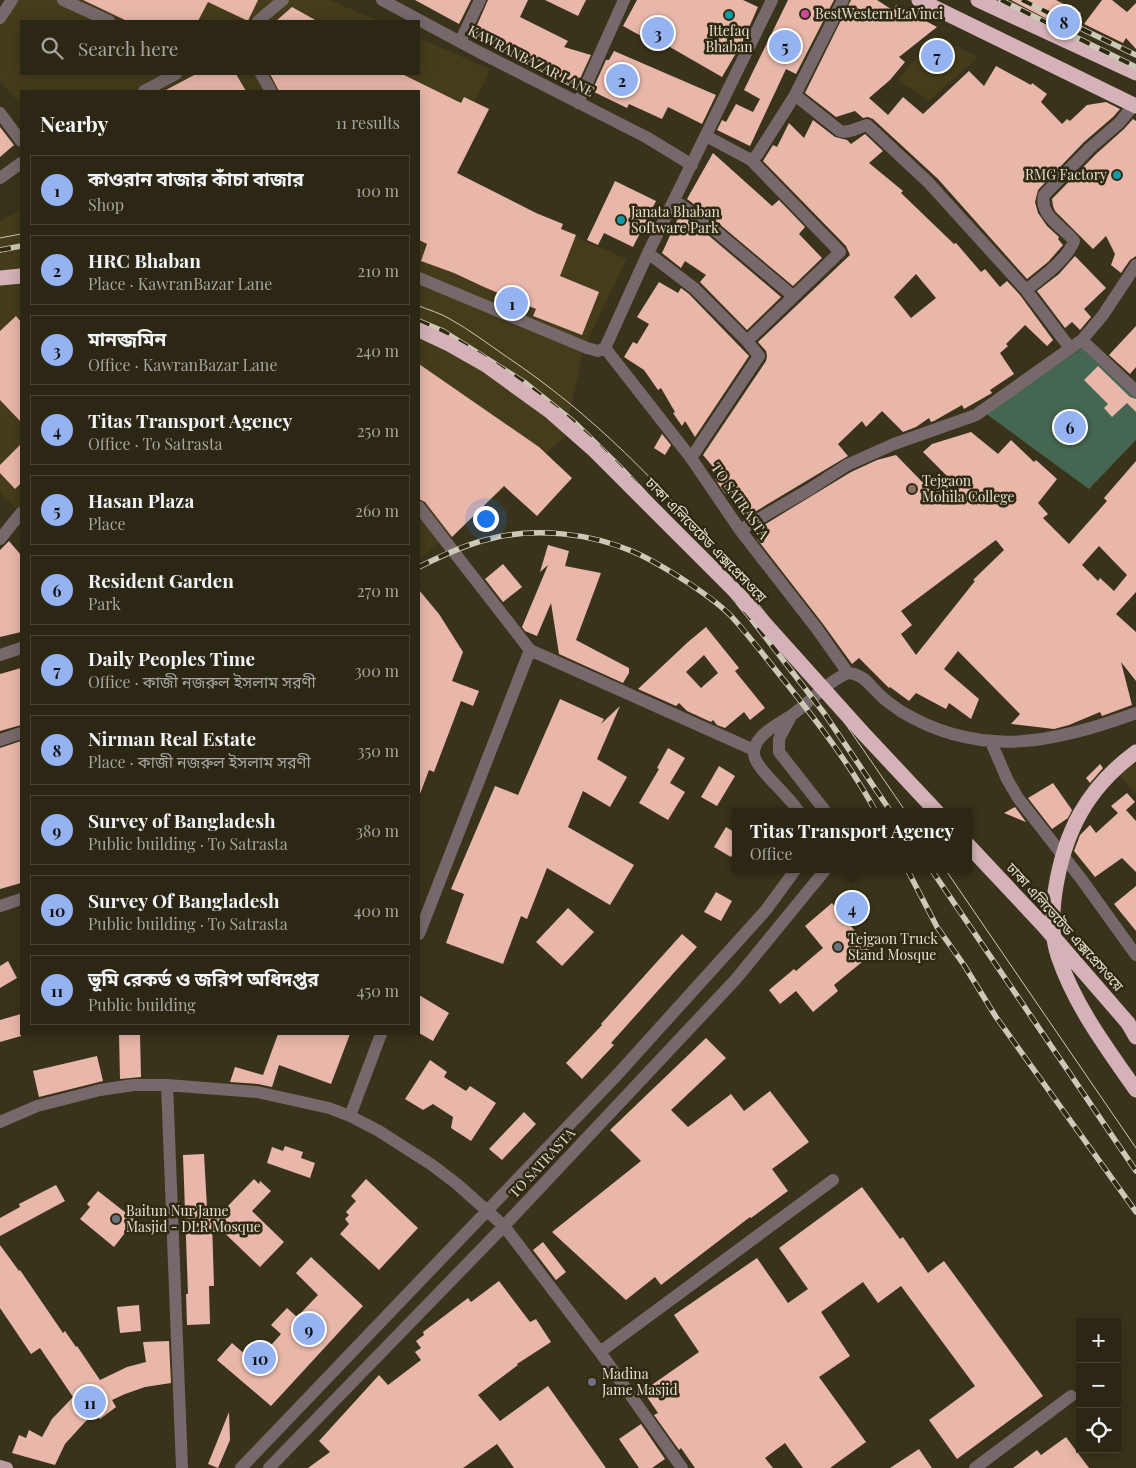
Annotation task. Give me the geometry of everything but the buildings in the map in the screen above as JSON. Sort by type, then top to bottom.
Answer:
[{"type":"highway","points":[[919,0],[1135,105]]},
{"type":"highway","points":[[978,0],[1136,72]]},
{"type":"highway","points":[[0,278],[20,276]]},
{"type":"highway","name":"ঢাকা এলিভেটেড এক্সপ্রেসওয়ে","points":[[420,330],[486,365],[544,407],[592,449],[740,596],[933,808]]},
{"type":"highway","points":[[1136,752],[1109,774],[1084,806],[1075,822],[1064,847],[1052,914],[1053,934],[1058,955],[1069,983],[1088,1020],[1136,1090]]},
{"type":"highway","name":"ঢাকা এলিভেটেড এক্সপ্রেসওয়ে","points":[[972,849],[1043,925],[1132,1028],[1136,1037]]},
{"type":"main road","points":[[0,1466],[7,1468]]},
{"type":"street","points":[[0,18],[12,0]]},
{"type":"street","points":[[63,0],[107,20]]},
{"type":"street","points":[[259,20],[283,0]]},
{"type":"street","name":"KAWRANBAZAR LANE","points":[[382,0],[419,20]]},
{"type":"street","points":[[460,42],[480,0]]},
{"type":"street","points":[[578,103],[624,0]]},
{"type":"street","points":[[420,278],[587,348],[598,351],[605,348],[648,253],[772,0]]},
{"type":"street","points":[[751,160],[757,155],[795,95],[843,0]]},
{"type":"street","name":"KAWRANBAZAR LANE","points":[[420,20],[646,137],[692,165]]},
{"type":"street","points":[[146,90],[174,75]]},
{"type":"street","points":[[262,75],[270,90]]},
{"type":"street","points":[[795,95],[844,132],[867,125],[928,182],[1026,290],[1070,348]]},
{"type":"street","points":[[1026,290],[1039,281],[1065,255],[1074,241],[1046,212],[1044,195],[1090,148],[1119,123],[1135,105]]},
{"type":"street","points":[[0,113],[20,140]]},
{"type":"street","points":[[706,136],[751,160],[840,252],[747,341]]},
{"type":"street","points":[[0,178],[20,164]]},
{"type":"street","points":[[675,201],[706,223],[793,296]]},
{"type":"street","points":[[648,253],[694,288],[747,341],[759,356],[691,458]]},
{"type":"street","points":[[740,530],[810,490],[847,465],[894,444],[976,415],[1082,340],[1104,315],[1136,265]]},
{"type":"street","points":[[1082,340],[1136,391]]},
{"type":"street","name":"TO SATRASTA","points":[[605,348],[691,458],[740,530],[848,672]]},
{"type":"street","points":[[420,507],[530,650],[754,750]]},
{"type":"street","points":[[0,539],[20,514]]},
{"type":"street","points":[[0,655],[20,648]]},
{"type":"street","points":[[420,931],[530,650]]},
{"type":"street","points":[[796,808],[758,765],[754,756],[754,750],[765,733],[791,716],[821,690],[848,672],[861,676],[882,698],[932,728],[951,735],[991,742],[1024,742],[1050,738],[1108,724],[1136,713]]},
{"type":"street","points":[[791,716],[779,739],[779,752],[823,808]]},
{"type":"street","points":[[0,740],[20,733]]},
{"type":"street","points":[[991,742],[1007,779],[1018,798],[1082,880],[1136,955]]},
{"type":"street","points":[[241,1468],[617,1075],[719,964],[766,910],[793,873]]},
{"type":"street","name":"TO SATRASTA","points":[[269,1468],[504,1226],[736,979],[823,873]]},
{"type":"street","points":[[0,906],[20,899]]},
{"type":"street","points":[[719,964],[736,979]]},
{"type":"street","points":[[350,1116],[381,1035]]},
{"type":"street","points":[[0,1122],[37,1106],[92,1092],[133,1085],[167,1085],[256,1092],[329,1108],[350,1116],[379,1131],[432,1164],[504,1226],[600,1352],[682,1468]]},
{"type":"street","points":[[167,1085],[182,1468]]},
{"type":"street","points":[[600,1352],[833,1180]]},
{"type":"street","points":[[975,1468],[1071,1396]]},
{"type":"shaded area","points":[[18,0],[329,0],[377,20],[20,20],[20,75],[420,75],[420,38],[490,69],[439,181],[627,259],[584,347],[564,438],[420,559],[420,90],[20,90],[20,103],[0,82],[0,26]]},
{"type":"shaded area","points":[[934,35],[978,57],[929,101],[898,80]]},
{"type":"shaded area","points":[[20,210],[20,512],[0,493],[0,221]]},
{"type":"shaded area","points":[[1136,758],[1136,794],[1119,775]]},
{"type":"green space","points":[[1085,346],[1136,394],[1136,440],[1089,489],[985,413]]},
{"type":"tram line","points":[[0,238],[20,234]]},
{"type":"tram line","points":[[420,306],[442,315],[465,328],[507,357],[568,402],[625,452],[677,507],[727,565],[774,625],[903,808]]},
{"type":"tram line","points":[[948,873],[1136,1148]]},
{"type":"railway","points":[[1001,0],[1136,67]]},
{"type":"railway","points":[[1022,0],[1136,55]]},
{"type":"railway","points":[[0,250],[20,246]]},
{"type":"railway","points":[[420,321],[443,331],[524,382],[575,423],[622,469],[694,547],[749,616],[824,713],[888,808]]},
{"type":"railway","points":[[420,567],[480,541],[525,533],[562,534],[599,540],[617,545],[654,562],[704,594],[732,617],[823,730],[856,778],[874,808]]},
{"type":"railway","points":[[909,873],[937,927],[964,965],[996,1017],[1136,1212]]},
{"type":"railway","points":[[934,873],[1136,1171]]},
{"type":"place","name":"BestWestern LaVinci","points":[[805,14]]},
{"type":"place","name":"Ittefaq Bhaban","points":[[729,15]]},
{"type":"place","name":"Nirman Real Estate","points":[[1064,22]]},
{"type":"place","name":"মানব্জমিন","points":[[658,33]]},
{"type":"place","name":"Hasan Plaza","points":[[785,46]]},
{"type":"place","name":"Daily Peoples Time","points":[[937,56]]},
{"type":"place","name":"HRC Bhaban","points":[[622,80]]},
{"type":"place","name":"RMG Factory","points":[[1117,175]]},
{"type":"place","name":"Janata Bhaban Software Park","points":[[621,220]]},
{"type":"place","name":"কাওরান বাজার কাঁচা বাজার","points":[[512,303]]},
{"type":"place","name":"Resident Garden","points":[[1070,427]]},
{"type":"place","name":"Tejgaon Mohila College","points":[[912,489]]},
{"type":"place","name":"Titas Transport Agency","points":[[852,908]]},
{"type":"place","name":"Tejgaon Truck Stand Mosque","points":[[838,947]]},
{"type":"place","name":"Baitun Nur Jame Masjid - DLR Mosque","points":[[116,1219]]},
{"type":"place","name":"Survey of Bangladesh","points":[[309,1329]]},
{"type":"place","name":"Survey Of Bangladesh","points":[[260,1358]]},
{"type":"place","name":"Madina Jame Masjid","points":[[592,1382]]},
{"type":"place","name":"ভূমি রেকর্ড ও জরিপ অধিদপ্তর","points":[[90,1402]]}]
